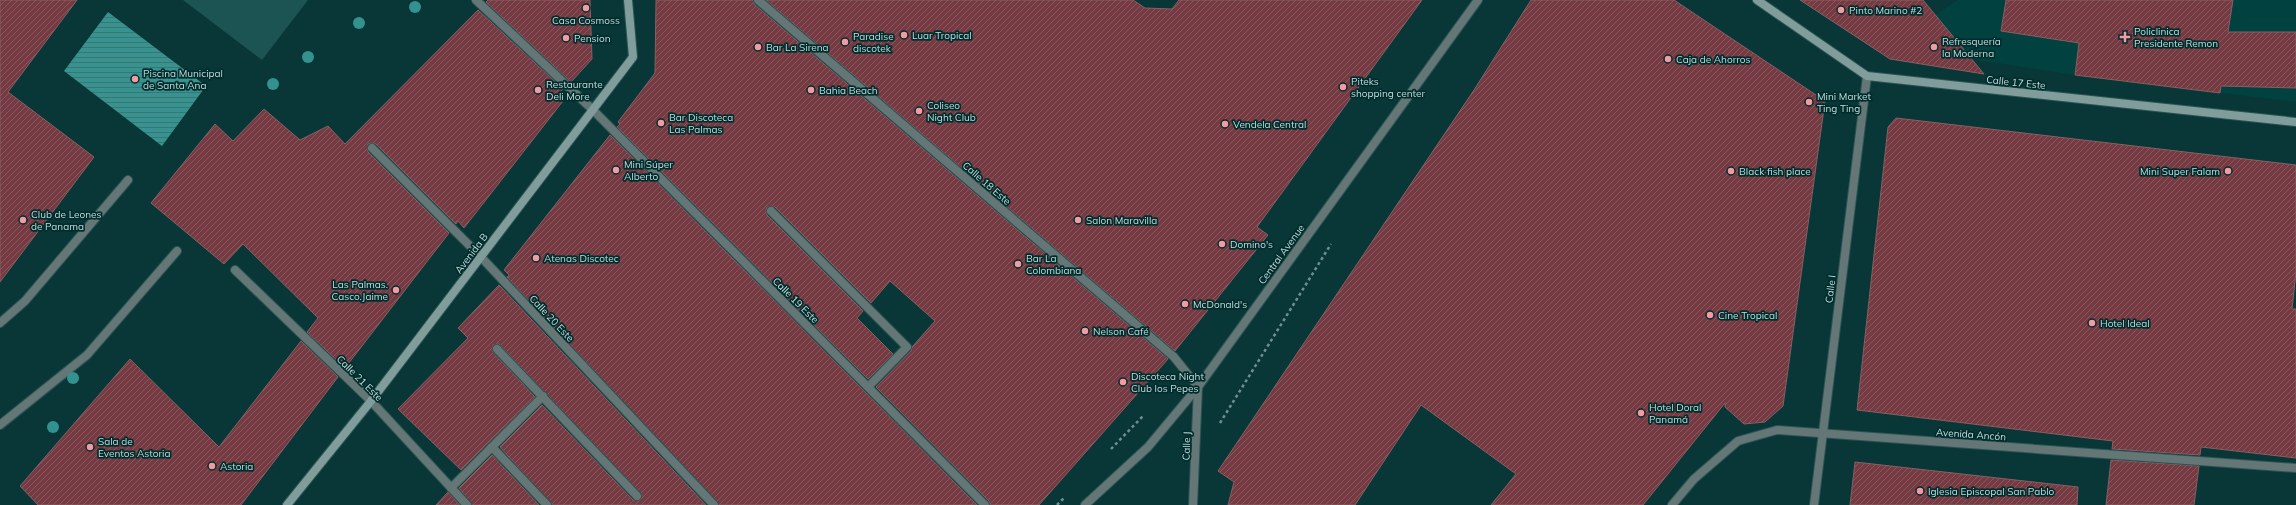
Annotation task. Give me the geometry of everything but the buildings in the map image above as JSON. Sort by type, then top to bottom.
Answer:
[{"type":"street","name":"Calle 19 Este","points":[[476,0],[593,110],[985,505]]},
{"type":"street","name":"Avenida B","points":[[287,505],[371,401],[633,57],[628,0]]},
{"type":"street","name":"Calle 18 Este","points":[[758,0],[1174,357],[1198,387]]},
{"type":"street","name":"Central Avenue","points":[[1085,505],[1148,447],[1198,387],[1478,0]]},
{"type":"street","name":"Calle 17 Este","points":[[1757,0],[1867,76],[2296,122]]},
{"type":"street","name":"Calle I","points":[[1814,505],[1867,76]]},
{"type":"street","name":"Calle 20 Este","points":[[372,148],[481,257],[714,505]]},
{"type":"street","points":[[0,323],[25,301],[128,180]]},
{"type":"street","points":[[771,212],[907,347],[868,387]]},
{"type":"street","points":[[0,425],[87,355],[177,251]]},
{"type":"street","name":"Calle 21 Este","points":[[235,270],[371,401],[467,505]]},
{"type":"street","points":[[497,349],[637,496]]},
{"type":"street","name":"Calle J","points":[[1193,505],[1198,387]]},
{"type":"street","points":[[451,488],[543,396]]},
{"type":"street","name":"Avenida Ancón","points":[[1672,505],[1694,479],[1738,441],[1777,430],[2296,468]]},
{"type":"street","points":[[492,447],[547,505]]},
{"type":"path","points":[[1216,428],[1334,238]]},
{"type":"path","points":[[1105,455],[1148,410]]},
{"type":"path","points":[[1057,505],[1068,494]]},
{"type":"shaded area","points":[[183,0],[308,0],[262,60]]},
{"type":"shaded area","name":"Policlinica Presidente Remon","points":[[1958,0],[2296,0],[2296,102],[2075,75],[1971,59],[1935,15]]},
{"type":"shaded area","name":"Piscina Municipal de Santa Ana","points":[[108,12],[206,86],[162,146],[64,71]]},
{"type":"place","name":"Casa Cosmoss","points":[[586,8]]},
{"type":"place","name":"Pinto Marino #2","points":[[1841,10]]},
{"type":"place","name":"Luar Tropical","points":[[904,35]]},
{"type":"place","name":"Policlinica Presidente Remon","points":[[2125,37]]},
{"type":"place","name":"Pension","points":[[566,38]]},
{"type":"place","name":"Paradise discotek","points":[[845,42]]},
{"type":"place","name":"Bar La Sirena","points":[[758,47]]},
{"type":"place","name":"Refresquería la Moderna","points":[[1934,47]]},
{"type":"place","name":"Caja de Ahorros","points":[[1668,59]]},
{"type":"place","name":"Piscina Municipal de Santa Ana","points":[[135,79]]},
{"type":"place","name":"Piteks shopping center","points":[[1343,87]]},
{"type":"place","name":"Restaurante Deli More","points":[[538,90]]},
{"type":"place","name":"Bahia Beach","points":[[811,90]]},
{"type":"place","name":"Mini Market Ting Ting","points":[[1809,102]]},
{"type":"place","name":"Coliseo Night Club","points":[[919,111]]},
{"type":"place","name":"Bar Discoteca Las Palmas","points":[[661,123]]},
{"type":"place","name":"Vendela Central","points":[[1225,124]]},
{"type":"place","name":"Mini Súper Alberto","points":[[616,170]]},
{"type":"place","name":"Black fish place","points":[[1731,171]]},
{"type":"place","name":"Mini Super Falam","points":[[2228,171]]},
{"type":"place","name":"Club de Leones de Panama","points":[[23,220]]},
{"type":"place","name":"Salon Maravilla","points":[[1078,220]]},
{"type":"place","name":"Domino's","points":[[1222,244]]},
{"type":"place","name":"Atenas Discotec","points":[[536,258]]},
{"type":"place","name":"Bar La Colombiana","points":[[1018,264]]},
{"type":"place","name":"Las Palmas. Casco.Jaime","points":[[396,290]]},
{"type":"place","name":"McDonald's","points":[[1185,304]]},
{"type":"place","name":"Cine Tropical","points":[[1710,315]]},
{"type":"place","name":"Hotel Ideal","points":[[2092,323]]},
{"type":"place","name":"Nelson Café","points":[[1085,331]]},
{"type":"place","name":"Discoteca Night Club los Pepes","points":[[1123,382]]},
{"type":"place","name":"Hotel Doral Panamá","points":[[1641,413]]},
{"type":"place","name":"Sala de Eventos Astoria","points":[[90,447]]},
{"type":"place","name":"Astoria","points":[[212,466]]},
{"type":"place","name":"Iglesia Episcopal San Pablo","points":[[1920,491]]}]
